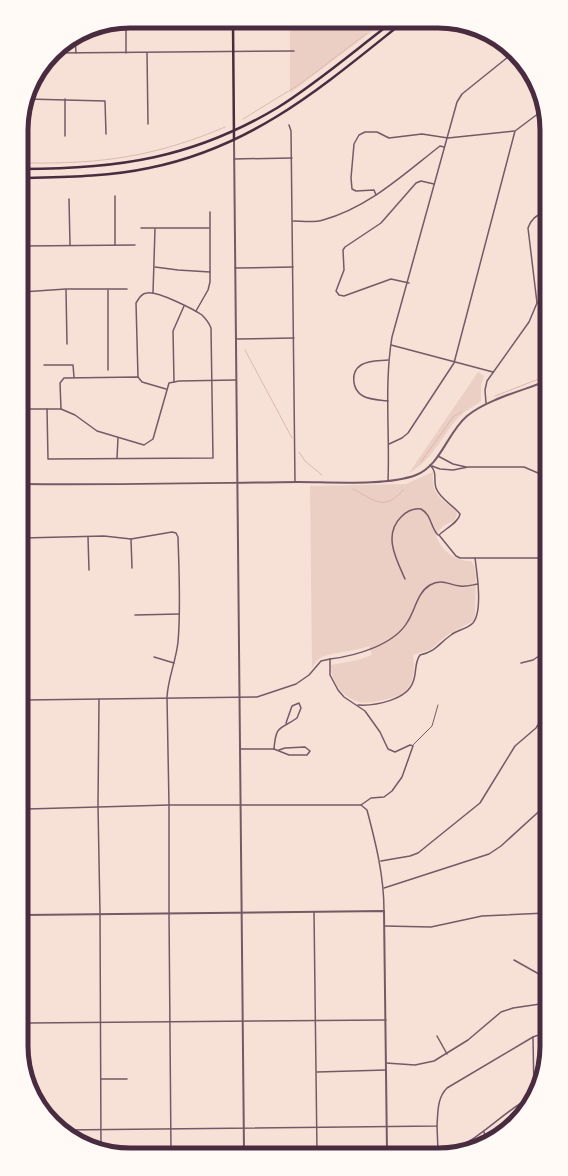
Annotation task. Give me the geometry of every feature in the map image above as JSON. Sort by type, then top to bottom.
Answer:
[{"type":"main road","points":[[233,28],[234,140]]},
{"type":"main road","points":[[28,169],[86,168],[148,160],[194,147],[234,130],[278,107],[384,28]]},
{"type":"main road","points":[[28,178],[96,176],[149,168],[183,159],[234,140],[272,121],[306,99],[396,28]]},
{"type":"street","points":[[126,28],[126,53]]},
{"type":"street","points":[[76,44],[76,53]]},
{"type":"street","points":[[64,53],[294,51]]},
{"type":"street","points":[[147,53],[148,124]]},
{"type":"street","points":[[388,481],[388,401],[391,345],[457,102],[462,94],[508,57]]},
{"type":"street","points":[[33,99],[105,101],[106,134]]},
{"type":"street","points":[[65,99],[66,136]]},
{"type":"street","points":[[376,195],[374,190],[356,191],[352,189],[351,178],[354,144],[360,135],[371,130],[389,138],[422,134],[448,138],[515,131],[538,113]]},
{"type":"street","points":[[289,125],[291,131],[292,158],[295,482]]},
{"type":"street","points":[[389,444],[408,433],[454,363],[515,131]]},
{"type":"street","points":[[234,140],[244,1148]]},
{"type":"street","points":[[292,221],[322,220],[343,213],[376,195],[440,146],[445,147]]},
{"type":"street","points":[[234,159],[292,158]]},
{"type":"street","points":[[409,283],[391,279],[342,296],[336,291],[344,270],[343,250],[345,246],[381,223],[416,183],[420,181],[434,184]]},
{"type":"street","points":[[115,196],[115,245]]},
{"type":"street","points":[[69,199],[70,245]]},
{"type":"street","points":[[196,311],[209,288],[210,212]]},
{"type":"street","points":[[486,405],[485,390],[487,381],[529,322],[537,303],[528,228],[534,217],[540,214]]},
{"type":"street","points":[[141,228],[209,228]]},
{"type":"street","points":[[153,293],[155,229]]},
{"type":"street","points":[[28,246],[135,245]]},
{"type":"street","points":[[155,267],[210,272]]},
{"type":"street","points":[[235,268],[293,267]]},
{"type":"street","points":[[66,289],[66,344]]},
{"type":"street","points":[[28,292],[66,289],[127,289]]},
{"type":"street","points":[[108,290],[108,370]]},
{"type":"street","points":[[47,409],[48,459],[212,458],[211,328],[206,319],[196,311],[153,293],[143,294],[136,303],[138,377],[142,382],[166,389]]},
{"type":"street","points":[[174,382],[173,330],[185,306]]},
{"type":"street","points":[[236,338],[294,338]]},
{"type":"street","points":[[391,345],[454,363],[493,372]]},
{"type":"street","points":[[388,401],[364,397],[356,389],[354,379],[360,365],[370,362],[389,360]]},
{"type":"street","points":[[44,365],[73,365],[74,377]]},
{"type":"street","points":[[61,409],[61,380],[64,378],[138,377]]},
{"type":"street","points":[[28,409],[61,409],[75,415],[97,431],[142,445],[151,441],[169,383],[236,380]]},
{"type":"street","points":[[28,484],[388,481],[407,478],[418,474],[430,465],[462,421],[486,405],[540,384]]},
{"type":"street","points":[[117,459],[118,438]]},
{"type":"street","points":[[438,455],[453,464],[468,468]]},
{"type":"street","points":[[430,465],[440,470],[524,467],[540,474]]},
{"type":"street","points":[[430,465],[435,471],[436,487],[438,492],[460,514],[455,523],[447,527],[439,535]]},
{"type":"street","points":[[405,579],[392,544],[392,531],[397,522],[410,510],[421,509],[428,514],[432,528],[456,556],[460,558],[540,558]]},
{"type":"street","points":[[28,538],[114,537],[131,539],[172,532],[176,533],[178,537],[178,644],[174,664],[168,681],[167,697],[170,805],[168,913],[171,1148]]},
{"type":"street","points":[[88,537],[89,570]]},
{"type":"street","points":[[131,539],[132,568]]},
{"type":"street","points":[[358,705],[372,705],[391,700],[408,690],[414,681],[416,662],[420,655],[434,651],[449,636],[466,628],[475,620],[478,584],[475,558]]},
{"type":"street","points":[[28,700],[257,697],[296,684],[309,675],[321,661],[360,653],[380,645],[397,633],[408,622],[420,595],[430,585],[442,581],[461,586],[478,584]]},
{"type":"street","points":[[135,615],[179,614]]},
{"type":"street","points":[[522,663],[533,660],[540,655]]},
{"type":"street","points":[[154,657],[174,664]]},
{"type":"street","points":[[330,659],[330,675],[338,690],[344,697],[365,711],[390,750],[398,751],[410,745],[413,746],[402,777],[392,792],[386,796],[371,798],[361,805]]},
{"type":"street","points":[[99,699],[98,806],[101,1144]]},
{"type":"street","points":[[274,749],[277,730],[286,722],[297,718],[301,708],[299,703],[292,706],[286,722]]},
{"type":"street","points":[[380,861],[410,856],[418,853],[476,806],[485,796],[515,746],[536,728],[540,722]]},
{"type":"street","points":[[240,749],[274,749],[292,756],[307,756],[310,751],[306,747],[285,748],[279,750]]},
{"type":"street","points":[[28,809],[170,805],[361,805],[367,808],[380,861],[384,888],[387,1148]]},
{"type":"street","points":[[384,888],[489,854],[501,846],[540,810]]},
{"type":"street","points":[[28,914],[384,911]]},
{"type":"street","points":[[314,912],[317,1148]]},
{"type":"street","points":[[385,926],[431,927],[482,916],[540,913]]},
{"type":"street","points":[[514,960],[540,975]]},
{"type":"street","points":[[386,1063],[415,1065],[427,1064],[447,1054],[468,1040],[501,1012],[513,1008],[540,1004]]},
{"type":"street","points":[[29,1053],[28,1023],[386,1020]]},
{"type":"street","points":[[438,1148],[437,1126],[441,1093],[446,1088],[533,1037],[540,1034]]},
{"type":"street","points":[[437,1036],[447,1054]]},
{"type":"street","points":[[533,1037],[534,1081]]},
{"type":"street","points":[[317,1072],[386,1070]]},
{"type":"street","points":[[100,1079],[127,1079]]},
{"type":"street","points":[[458,1146],[484,1132],[523,1102]]},
{"type":"street","points":[[73,1130],[437,1126]]},
{"type":"street","points":[[484,1132],[485,1136]]},
{"type":"lane","points":[[413,746],[432,726],[438,704]]},
{"type":"shaded area","points":[[290,28],[376,28],[290,93]]},
{"type":"shaded area","points":[[478,372],[484,376],[481,385],[481,401],[459,417],[450,427],[430,456],[409,473]]},
{"type":"shaded area","points":[[433,472],[435,491],[441,499],[456,511],[457,515],[454,521],[443,526],[439,530],[436,536],[445,551],[454,557],[465,561],[471,561],[474,566],[476,575],[475,616],[473,621],[447,635],[430,650],[413,655],[413,678],[408,688],[403,693],[380,701],[366,703],[360,702],[348,697],[338,687],[331,671],[331,665],[358,660],[372,655],[369,646],[324,656],[315,663],[312,668],[310,486],[406,484]]},
{"type":"waterway","points":[[243,119],[300,84],[366,34]]},
{"type":"waterway","points":[[29,163],[81,162],[129,156],[176,145],[225,127]]},
{"type":"waterway","points":[[245,350],[292,438]]},
{"type":"waterway","points":[[495,396],[540,379]]},
{"type":"waterway","points":[[421,462],[453,417],[462,411]]},
{"type":"waterway","points":[[299,452],[305,461],[322,475]]},
{"type":"waterway","points":[[353,489],[378,502],[390,501],[403,490]]}]
